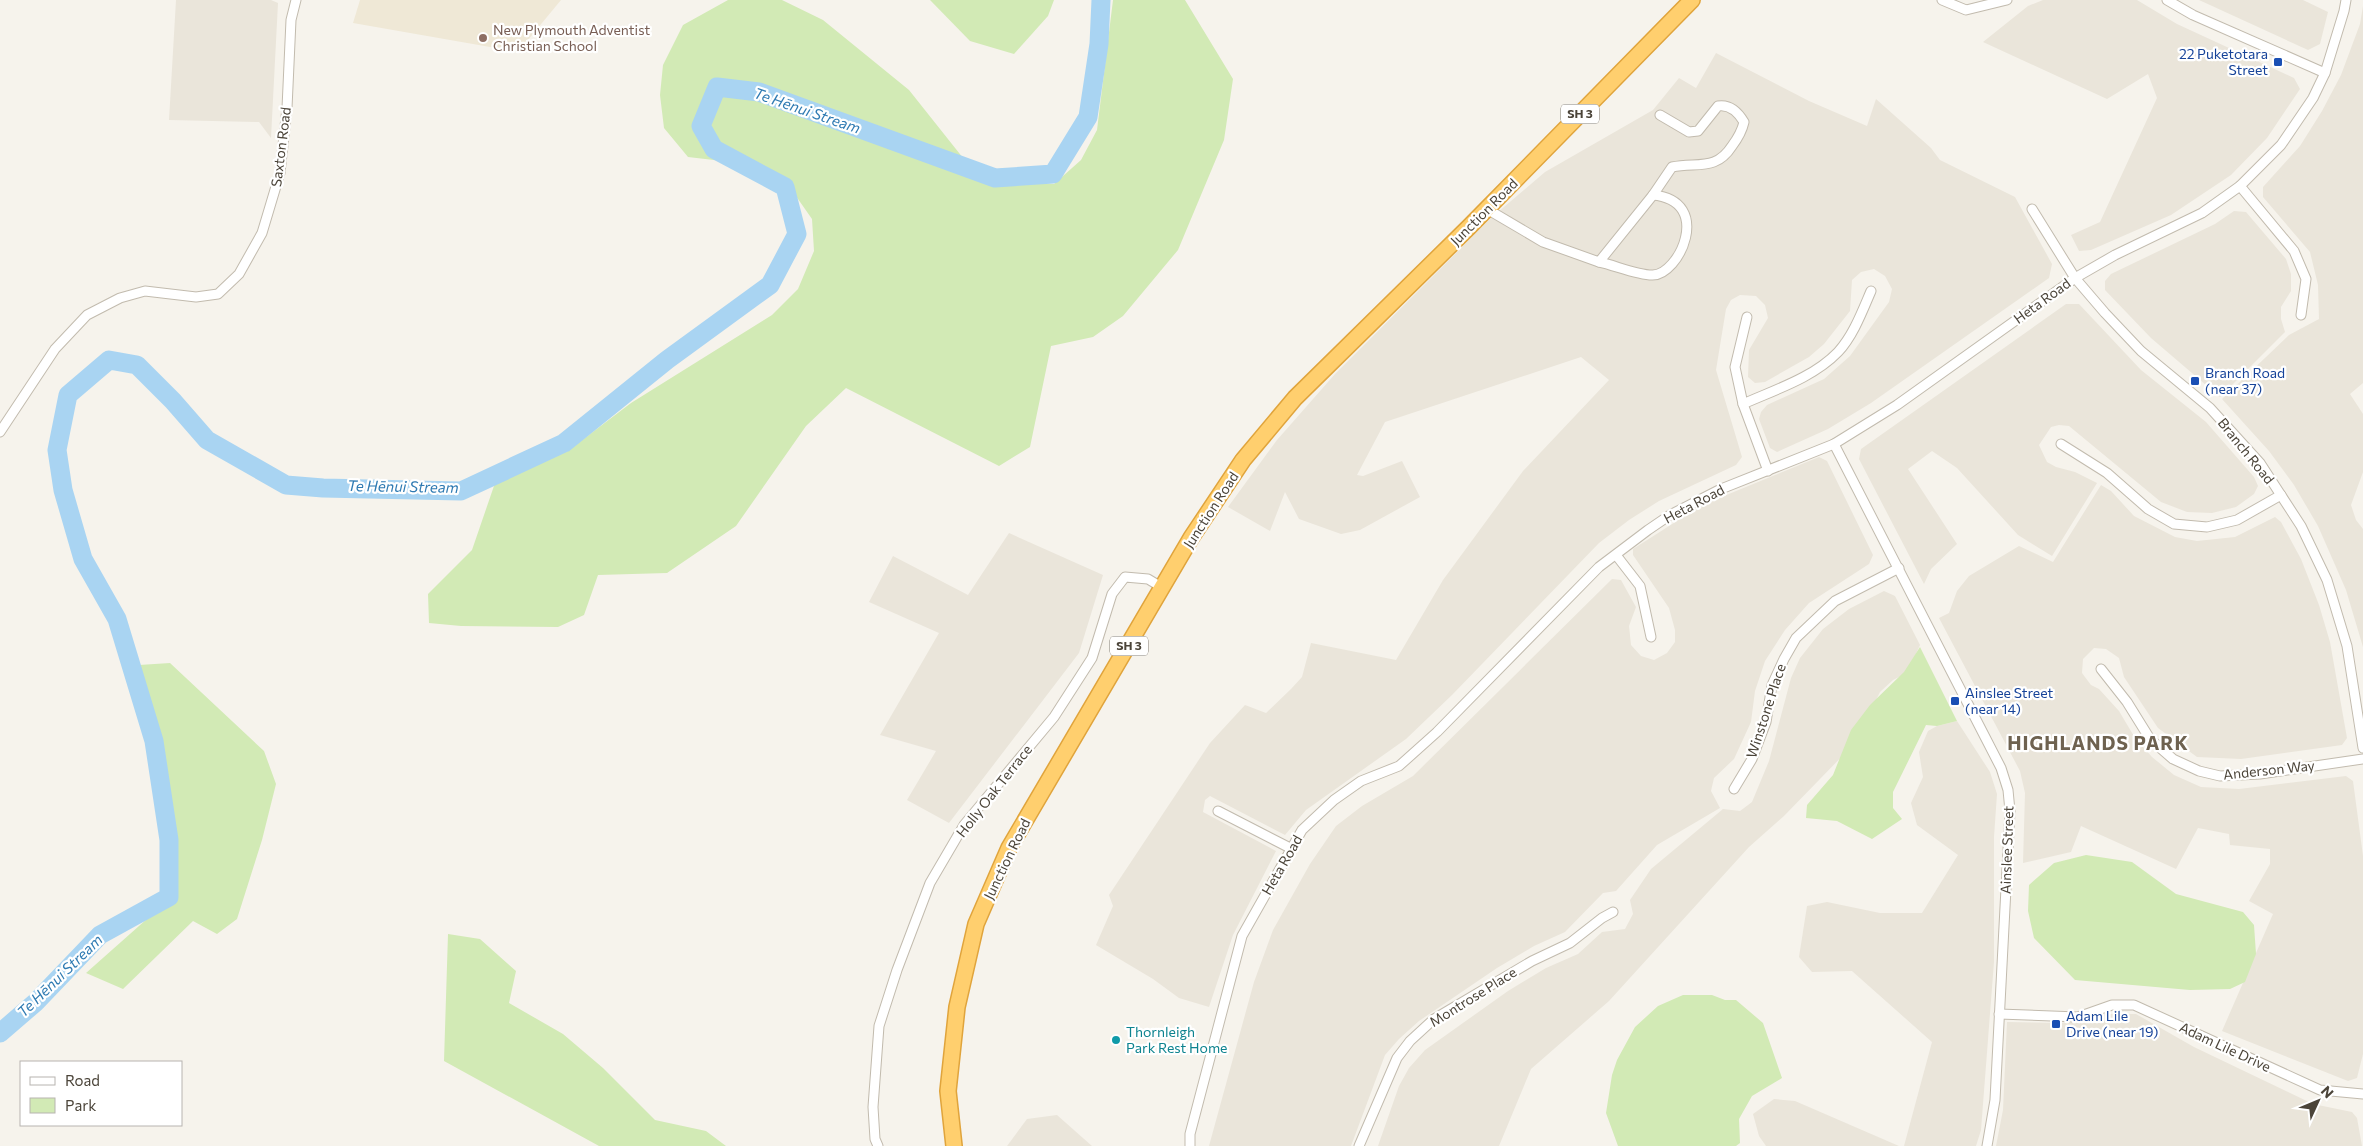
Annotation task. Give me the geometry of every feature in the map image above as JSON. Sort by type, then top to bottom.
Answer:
[{"type":"highway","name":"Junction Road","points":[[954,1146],[948,1092],[957,1007],[976,924],[1009,848],[1192,538],[1243,460],[1295,398],[1487,208],[1692,0]]},
{"type":"street","name":"Saxton Road","points":[[0,432],[55,349],[87,315],[120,298],[145,291],[196,297],[218,294],[239,274],[262,233],[280,173],[287,108],[290,20],[296,0]]},
{"type":"street","points":[[1942,0],[1966,10],[2006,0]]},
{"type":"street","points":[[2167,0],[2193,15],[2325,73]]},
{"type":"street","name":"Heta Road","points":[[1190,1146],[1190,1134],[1242,936],[1302,830],[1334,800],[1361,782],[1399,766],[1437,732],[1599,567],[1648,530],[1697,500],[1834,444],[1897,405],[2075,278],[2115,254],[2202,213],[2240,186],[2281,145],[2312,98],[2325,73],[2346,0]]},
{"type":"street","points":[[1598,262],[1653,195],[1672,167],[1714,163],[1725,156],[1740,134],[1744,122],[1738,113],[1725,105],[1718,106],[1698,130],[1688,132],[1660,114]]},
{"type":"street","points":[[2240,186],[2294,251],[2306,279],[2301,315]]},
{"type":"street","points":[[1487,208],[1543,242],[1598,262],[1652,276],[1666,271],[1684,244],[1687,229],[1686,213],[1679,204],[1669,198],[1653,195]]},
{"type":"street","name":"Branch Road","points":[[2032,209],[2075,278],[2141,351],[2210,408],[2260,463],[2301,526],[2327,580],[2347,646],[2363,748]]},
{"type":"street","points":[[1743,404],[1818,370],[1838,352],[1855,327],[1871,291]]},
{"type":"street","points":[[1747,317],[1735,367],[1743,404],[1768,470]]},
{"type":"street","name":"Ainslee Street","points":[[1834,444],[2001,768],[2008,790],[2010,811],[1994,1118],[1987,1146]]},
{"type":"street","points":[[2061,444],[2107,473],[2148,509],[2174,524],[2207,527],[2237,520],[2281,495]]},
{"type":"street","points":[[1616,555],[1640,586],[1651,637]]},
{"type":"street","name":"Winstone Place","points":[[1734,789],[1752,759],[1766,722],[1772,685],[1796,638],[1835,600],[1899,568]]},
{"type":"street","name":"Holly Oak Terrace","points":[[878,1146],[873,1107],[879,1026],[897,970],[930,883],[964,824],[1054,717],[1092,658],[1112,594],[1125,577],[1148,578],[1163,588]]},
{"type":"street","name":"Anderson Way","points":[[2101,669],[2127,702],[2150,739],[2173,759],[2198,771],[2220,776],[2252,774],[2363,759]]},
{"type":"street","points":[[1218,811],[1292,849]]},
{"type":"street","name":"Montrose Place","points":[[1359,1146],[1397,1058],[1410,1041],[1434,1019],[1532,961],[1570,943],[1602,918],[1614,912]]},
{"type":"street","name":"Adam Lile Drive","points":[[1999,1014],[2078,1016],[2112,1005],[2134,1005],[2320,1090],[2363,1094]]},
{"type":"shaded area","points":[[176,0],[271,0],[278,3],[271,138],[259,122],[169,120]]},
{"type":"shaded area","name":"New Plymouth Adventist Christian School","points":[[360,0],[561,0],[518,52],[353,23]]},
{"type":"shaded area","points":[[2043,0],[2137,0],[2177,24],[2294,78],[2300,89],[2267,138],[2231,175],[2171,215],[2091,250],[2079,251],[2071,235],[2100,222],[2157,98],[2148,74],[2107,99],[1983,42],[2028,6]]},
{"type":"shaded area","points":[[2199,0],[2303,0],[2328,12],[2320,44],[2308,50]]},
{"type":"shaded area","points":[[2363,6],[2363,383],[2350,394],[2363,414],[2363,472],[2351,505],[2356,520],[2363,529],[2363,647],[2346,590],[2318,526],[2294,485],[2269,451],[2222,399],[2289,335],[2319,319],[2318,285],[2310,252],[2263,197],[2263,187],[2300,146],[2322,111],[2341,75],[2360,24]]},
{"type":"shaded area","points":[[1716,53],[1809,101],[1867,126],[1876,99],[1931,148],[1940,160],[2015,197],[2052,264],[2049,278],[1871,403],[1828,429],[1777,452],[1770,448],[1759,419],[1761,412],[1767,405],[1824,379],[1850,356],[1889,302],[1892,289],[1885,276],[1874,269],[1861,272],[1852,280],[1850,311],[1824,344],[1809,357],[1765,382],[1755,383],[1748,377],[1749,350],[1768,318],[1765,305],[1756,296],[1740,295],[1731,300],[1726,309],[1716,370],[1742,457],[1736,465],[1659,501],[1629,520],[1599,543],[1452,695],[1406,739],[1306,810],[1285,835],[1210,796],[1205,800],[1203,812],[1276,851],[1233,935],[1209,1007],[1179,998],[1153,979],[1096,945],[1113,906],[1109,895],[1210,743],[1245,705],[1266,713],[1291,689],[1302,677],[1311,643],[1396,660],[1443,580],[1523,471],[1609,380],[1581,357],[1385,422],[1357,475],[1363,476],[1402,461],[1420,497],[1360,530],[1341,534],[1299,519],[1285,492],[1270,531],[1228,507],[1277,440],[1335,374],[1491,218],[1545,172],[1653,110],[1679,78],[1696,88]]},
{"type":"shaded area","points":[[2234,211],[2246,212],[2286,259],[2291,274],[2291,291],[2281,307],[2281,319],[2285,332],[2220,397],[2151,338],[2105,290],[2105,281],[2111,274],[2215,224]]},
{"type":"shaded area","points":[[2066,304],[2079,304],[2141,370],[2206,422],[2254,477],[2258,486],[2254,494],[2236,507],[2212,513],[2187,512],[2161,502],[2069,426],[2059,425],[2051,427],[2039,445],[2047,462],[2056,467],[2075,472],[2097,483],[2052,556],[2018,535],[1957,468],[1932,451],[1908,469],[1957,544],[1931,569],[1924,584],[1859,459],[1861,449]]},
{"type":"shaded area","points":[[1819,457],[1827,461],[1873,555],[1869,564],[1809,603],[1785,630],[1765,661],[1755,691],[1751,722],[1734,759],[1714,778],[1711,791],[1720,808],[1657,845],[1616,891],[1603,893],[1565,932],[1534,946],[1497,968],[1419,1021],[1399,1039],[1385,1055],[1351,1146],[1209,1146],[1254,982],[1273,930],[1310,864],[1336,826],[1362,806],[1413,776],[1612,579],[1621,580],[1636,607],[1629,626],[1631,645],[1641,656],[1654,660],[1667,653],[1675,642],[1675,630],[1669,608],[1633,555],[1633,549],[1702,505]]},
{"type":"shaded area","points":[[2101,485],[2111,491],[2134,516],[2175,537],[2197,541],[2235,537],[2275,517],[2281,522],[2301,559],[2319,605],[2330,642],[2347,738],[2342,745],[2241,759],[2197,757],[2158,728],[2124,677],[2119,658],[2106,649],[2094,648],[2083,659],[2082,673],[2091,685],[2099,689],[2119,711],[2135,738],[2152,757],[2174,775],[2201,787],[2239,789],[2346,776],[2353,781],[2363,856],[2363,1054],[2357,1078],[2348,1081],[2222,1031],[2273,914],[2249,901],[2270,864],[2270,849],[2230,845],[2229,834],[2198,828],[2176,869],[2081,826],[2071,852],[2023,863],[2025,793],[2020,771],[1939,618],[1949,613],[1957,591],[1969,576],[2019,546],[2053,562]]},
{"type":"shaded area","points":[[1009,533],[1103,575],[1079,653],[949,823],[907,800],[936,751],[880,735],[939,633],[869,602],[893,556],[968,595]]},
{"type":"shaded area","points":[[1884,591],[1895,596],[1920,645],[1907,673],[1893,680],[1880,692],[1855,743],[1784,816],[1749,847],[1609,1001],[1531,1069],[1499,1146],[1378,1146],[1399,1086],[1409,1068],[1425,1050],[1508,991],[1546,968],[1578,954],[1602,932],[1625,929],[1633,914],[1630,900],[1651,869],[1723,809],[1740,811],[1752,802],[1769,761],[1791,678],[1800,658],[1823,629],[1849,609]]},
{"type":"shaded area","points":[[1957,721],[1990,772],[1997,794],[1994,837],[1994,962],[1981,1130],[1976,1146],[1904,1146],[1932,1042],[1852,971],[1812,972],[1799,957],[1807,906],[1827,902],[1880,913],[1922,913],[1958,855],[1917,825],[1911,803],[1923,777],[1919,752],[1928,731],[1937,726]]},
{"type":"shaded area","points":[[2104,1014],[2136,1014],[2194,1047],[2313,1104],[2352,1112],[2357,1118],[2362,1146],[1996,1146],[2003,1110],[2007,1022],[2061,1023]]},
{"type":"shaded area","points":[[1774,1099],[1795,1101],[1899,1146],[1766,1146],[1759,1136],[1753,1114]]},
{"type":"shaded area","points":[[1057,1115],[1092,1146],[1007,1146],[1027,1119]]},
{"type":"green space","points":[[728,0],[782,0],[823,20],[909,90],[971,168],[1016,182],[1054,184],[1081,160],[1097,130],[1113,0],[1185,0],[1233,79],[1224,140],[1178,250],[1123,316],[1093,337],[1051,346],[1030,447],[999,466],[846,388],[806,426],[736,526],[667,573],[598,575],[584,615],[558,627],[461,626],[429,623],[428,594],[472,550],[495,483],[573,447],[631,403],[772,315],[798,289],[814,251],[812,219],[791,189],[748,164],[688,157],[664,128],[660,95],[663,65],[683,25]]},
{"type":"green space","points":[[930,0],[1054,0],[1048,16],[1014,54],[970,41]]},
{"type":"green space","points":[[1920,647],[1957,721],[1937,726],[1926,725],[1893,792],[1893,808],[1902,819],[1872,839],[1837,821],[1806,818],[1807,805],[1833,775],[1851,730],[1870,705],[1904,672]]},
{"type":"green space","points":[[170,663],[264,751],[276,784],[262,840],[237,919],[217,934],[193,921],[123,989],[86,973],[148,918],[170,871],[176,850],[139,665]]},
{"type":"green space","points":[[2086,855],[2132,862],[2176,894],[2243,912],[2254,925],[2256,954],[2245,982],[2230,989],[2190,990],[2075,980],[2034,938],[2028,911],[2029,885],[2054,863]]},
{"type":"green space","points":[[448,934],[480,939],[516,971],[509,1003],[563,1034],[603,1068],[655,1120],[706,1131],[726,1146],[599,1146],[444,1061]]},
{"type":"green space","points":[[1683,995],[1712,995],[1725,1000],[1736,1000],[1763,1023],[1782,1078],[1752,1096],[1739,1119],[1740,1143],[1736,1146],[1618,1146],[1606,1113],[1612,1075],[1617,1060],[1635,1027],[1658,1006]]},
{"type":"waterway","name":"Te Hēnui Stream","points":[[0,1033],[36,1002],[100,935],[169,897],[169,840],[154,741],[117,619],[83,559],[63,490],[57,450],[68,395],[109,360],[137,365],[173,401],[207,440],[286,485],[323,488],[461,491],[564,443],[667,360],[770,285],[797,234],[785,187],[714,149],[701,126],[717,87],[759,92],[995,178],[1053,174],[1088,117],[1099,44],[1101,0]]},
{"type":"place","name":"New Plymouth Adventist Christian School","points":[[483,38]]},
{"type":"place","name":"22 Puketotara Street","points":[[2278,62]]},
{"type":"place","name":"Branch Road (near 37)","points":[[2195,381]]},
{"type":"place","name":"Ainslee Street (near 14)","points":[[1955,701]]},
{"type":"place","name":"Adam Lile Drive (near 19)","points":[[2056,1024]]},
{"type":"place","name":"Thornleigh Park Rest Home","points":[[1116,1040]]},
{"type":"district","name":"HIGHLANDS PARK","points":[[2098,743]]}]
